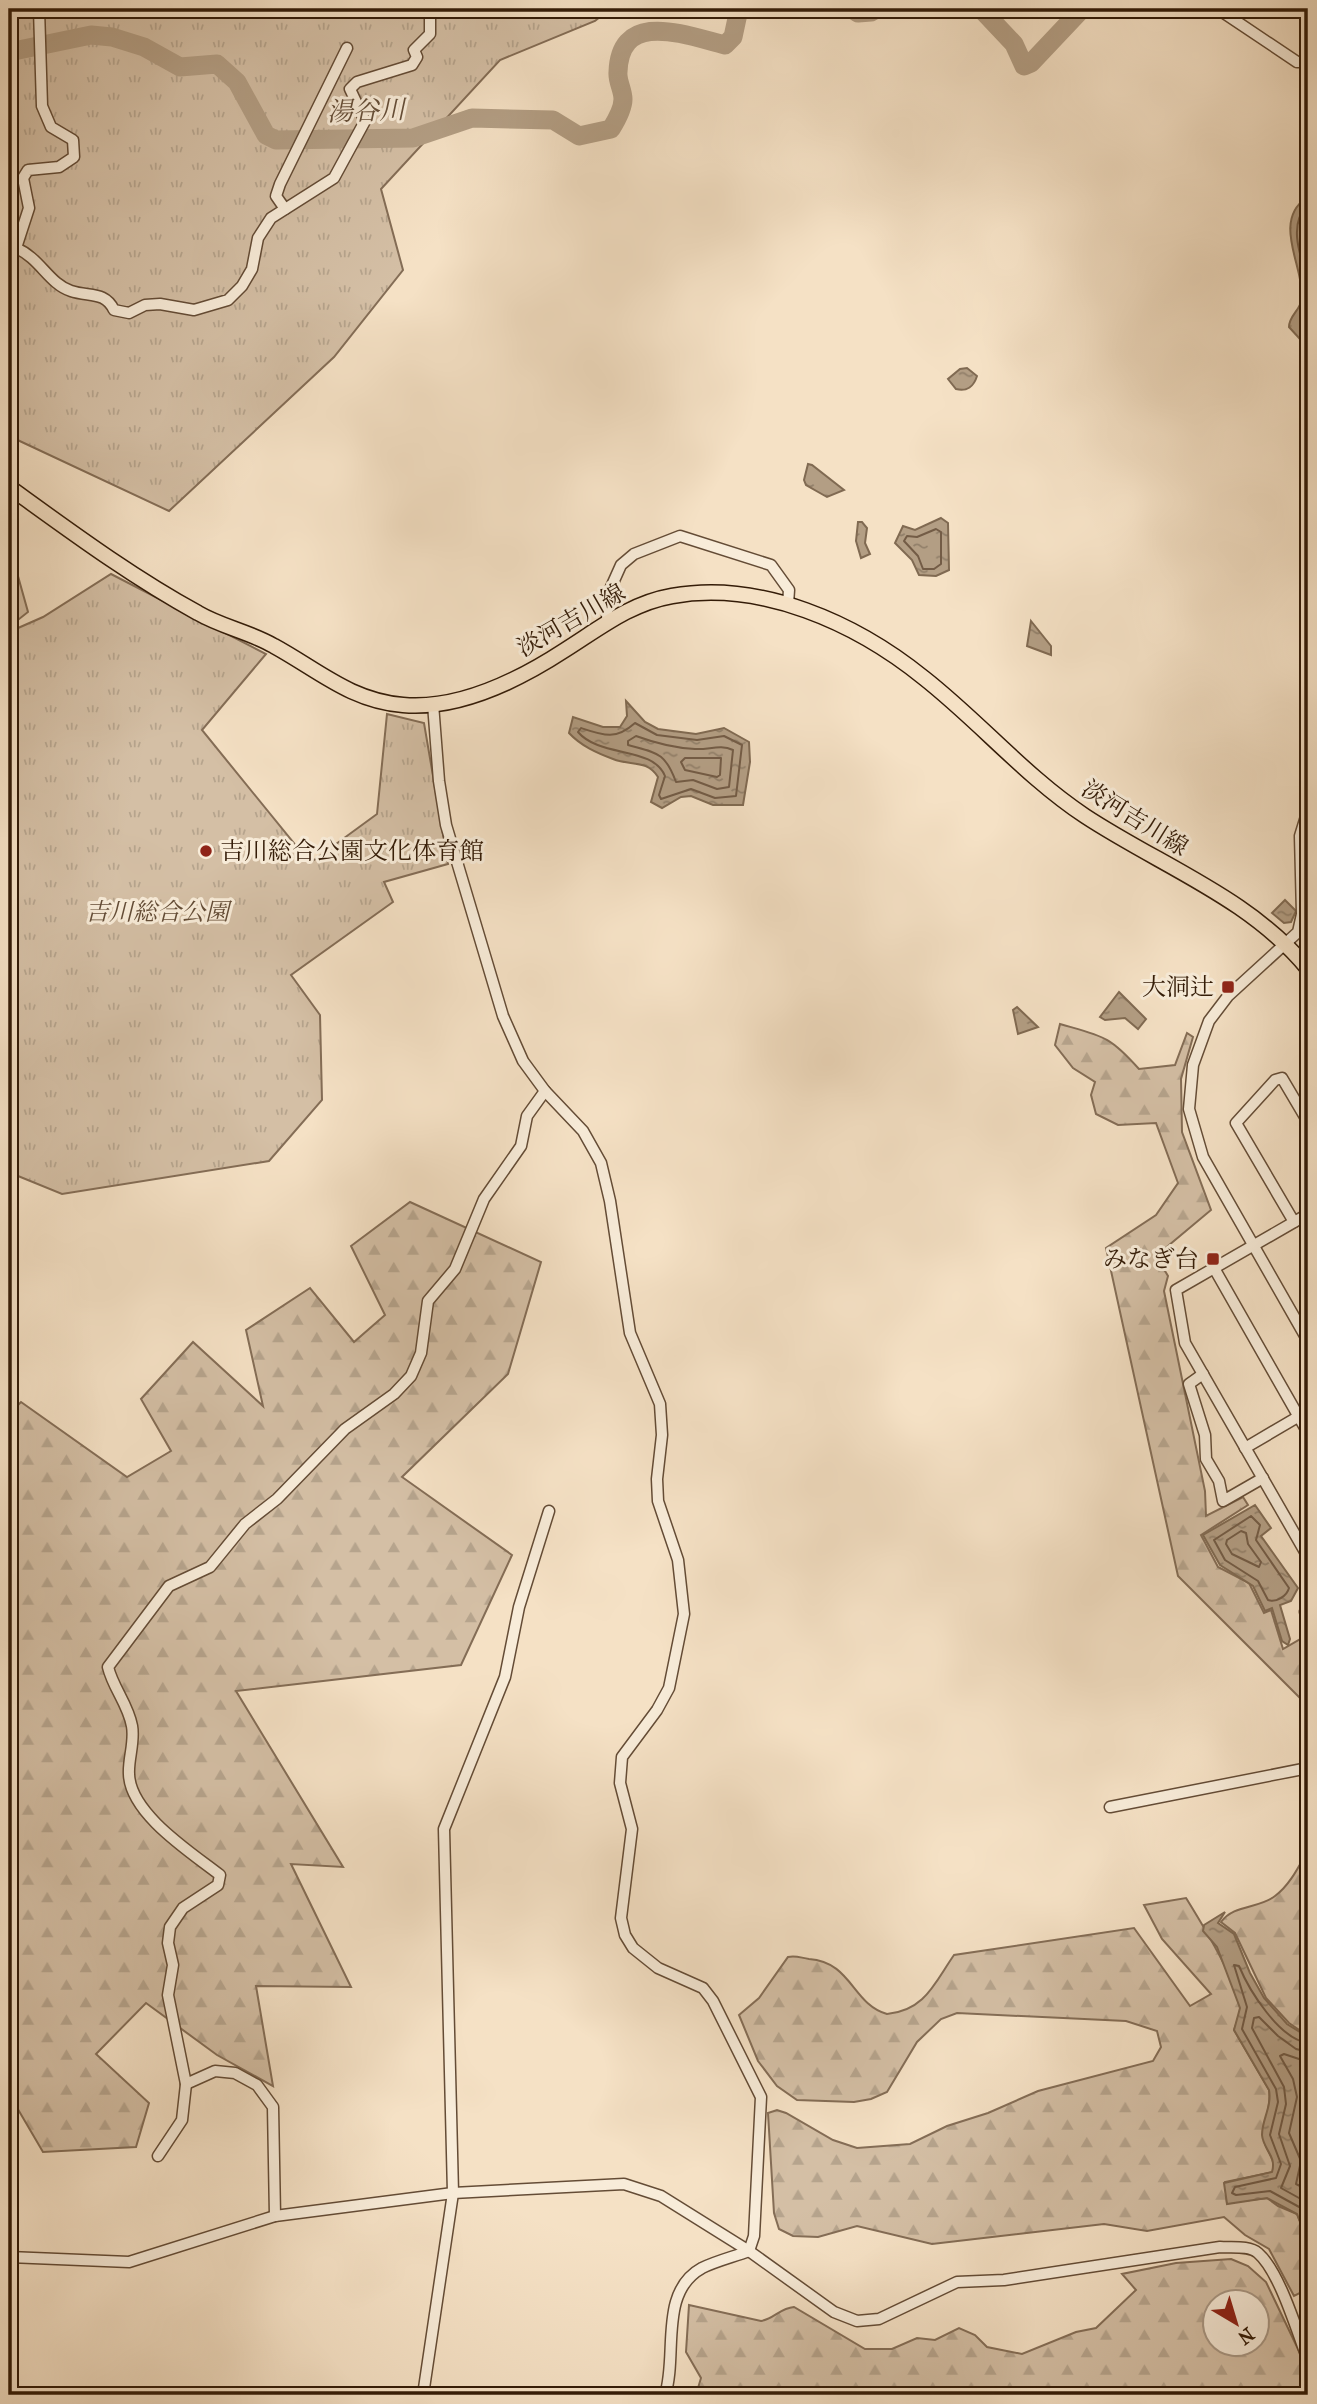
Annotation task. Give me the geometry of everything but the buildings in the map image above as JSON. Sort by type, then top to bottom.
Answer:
[{"type":"main road","name":"淡河吉川線","points":[[9,487],[165,594],[202,616],[276,646],[342,688],[389,703],[433,705],[461,699],[514,678],[565,650],[607,621],[638,606],[695,592],[727,592],[788,604],[842,626],[923,676],[1058,797],[1245,909],[1286,942],[1308,969]]},
{"type":"street","points":[[39,9],[42,106],[51,127],[73,140],[76,149],[74,158],[67,163],[28,170],[23,178],[29,208],[16,248],[39,262],[55,282],[71,291],[109,300],[114,310],[122,313],[160,304],[194,310],[228,300],[242,286],[252,269],[258,238],[271,218],[329,183],[339,172],[365,121],[351,89],[357,82],[412,65],[417,57],[414,50],[430,34],[430,9]]},
{"type":"street","points":[[1218,9],[1297,62],[1308,62]]},
{"type":"street","points":[[285,208],[276,196],[279,184],[347,48]]},
{"type":"street","points":[[607,621],[608,594],[621,565],[635,554],[680,536],[771,565],[789,590],[788,604]]},
{"type":"street","points":[[433,705],[439,781],[446,825],[503,1016],[523,1060],[545,1091],[583,1131],[601,1163],[610,1201],[630,1333],[660,1404],[662,1435],[657,1479],[658,1501],[678,1560],[684,1614],[669,1688],[622,1757],[620,1783],[632,1829],[621,1918],[625,1935],[633,1948],[658,1968],[703,1988],[713,2001],[761,2097],[754,2236],[748,2251],[701,2268],[682,2284],[676,2300],[665,2395]]},
{"type":"street","points":[[1308,810],[1300,836],[1301,924],[1298,932],[1228,996],[1209,1021],[1193,1065],[1189,1110],[1195,1138],[1308,1341]]},
{"type":"street","points":[[1294,1222],[1236,1123],[1275,1080],[1282,1078],[1308,1122]]},
{"type":"street","points":[[158,2156],[182,2120],[186,2084],[177,2056],[168,1995],[173,1965],[168,1943],[170,1927],[183,1908],[218,1885],[220,1875],[154,1822],[141,1804],[128,1777],[133,1728],[124,1698],[111,1679],[108,1667],[169,1587],[210,1567],[245,1524],[277,1499],[345,1429],[394,1394],[411,1376],[421,1353],[428,1301],[456,1269],[484,1199],[521,1146],[527,1116],[545,1091]]},
{"type":"street","points":[[1308,1214],[1176,1290],[1185,1343],[1308,1557]]},
{"type":"street","points":[[1214,1268],[1304,1414],[1308,1433]]},
{"type":"street","points":[[1203,1374],[1189,1384],[1205,1436],[1206,1459],[1219,1481],[1223,1501],[1263,1478]]},
{"type":"street","points":[[1245,1448],[1304,1414]]},
{"type":"street","points":[[423,2395],[453,2193],[444,1829],[505,1676],[519,1607],[549,1511]]},
{"type":"street","points":[[1110,1807],[1308,1768]]},
{"type":"street","points":[[186,2084],[215,2071],[235,2073],[257,2085],[272,2107],[275,2216]]},
{"type":"street","points":[[9,2257],[129,2262],[275,2216],[453,2193],[624,2184],[661,2196],[748,2251],[834,2312],[857,2321],[879,2319],[957,2282],[1004,2280],[1220,2247],[1244,2248],[1258,2253],[1273,2275],[1308,2360]]},
{"type":"green space","points":[[9,9],[610,9],[595,21],[500,60],[381,189],[403,270],[334,357],[169,511],[9,436]]},
{"type":"green space","points":[[9,544],[28,612],[9,627]]},
{"type":"green space","name":"吉川総合公園","points":[[111,574],[266,654],[202,730],[310,863],[377,814],[387,714],[424,723],[448,864],[384,882],[393,902],[291,975],[320,1015],[322,1100],[269,1161],[62,1194],[18,1176],[16,1141],[9,1139],[9,632],[43,617]]},
{"type":"green space","points":[[1060,1024],[1104,1038],[1120,1049],[1139,1069],[1175,1065],[1187,1033],[1193,1037],[1181,1079],[1182,1132],[1211,1210],[1156,1256],[1168,1276],[1164,1291],[1205,1491],[1206,1516],[1243,1497],[1248,1505],[1201,1535],[1218,1567],[1249,1583],[1264,1613],[1271,1610],[1283,1649],[1304,1637],[1308,1645],[1308,1720],[1304,1702],[1178,1576],[1106,1248],[1156,1215],[1178,1183],[1156,1123],[1118,1125],[1096,1114],[1091,1095],[1095,1082],[1073,1068],[1055,1045]]},
{"type":"green space","points":[[410,1202],[541,1262],[508,1374],[402,1477],[512,1555],[461,1665],[236,1691],[343,1867],[291,1864],[351,1987],[256,1986],[273,2086],[217,2055],[146,2003],[96,2054],[149,2103],[136,2147],[43,2152],[9,2094],[9,1414],[21,1402],[127,1477],[171,1451],[141,1399],[193,1342],[263,1406],[246,1330],[310,1288],[354,1342],[385,1315],[351,1246]]},
{"type":"green space","points":[[1308,1850],[1308,2036],[1289,2023],[1266,1998],[1235,1933],[1221,1922],[1233,1912],[1262,1903],[1280,1892],[1298,1869]]},
{"type":"green space","points":[[1186,1898],[1218,1952],[1233,1984],[1240,2009],[1234,2030],[1269,2090],[1264,2140],[1273,2163],[1273,2172],[1225,2182],[1227,2203],[1267,2198],[1297,2214],[1308,2250],[1306,2290],[1294,2296],[1269,2249],[1245,2235],[1224,2217],[1147,2231],[1104,2224],[932,2244],[857,2226],[818,2237],[793,2236],[779,2229],[774,2213],[768,2113],[777,2110],[786,2113],[833,2140],[857,2148],[910,2144],[947,2126],[988,2113],[1038,2091],[1153,2061],[1161,2047],[1157,2031],[1126,2021],[957,2013],[941,2019],[917,2042],[887,2092],[854,2102],[797,2100],[777,2086],[758,2061],[739,2015],[759,1998],[788,1957],[796,1956],[834,1967],[866,2002],[887,2014],[911,2007],[928,1994],[954,1955],[1134,1928],[1190,2006],[1211,1994],[1162,1939],[1144,1905]]},
{"type":"green space","points":[[1231,2259],[1248,2266],[1269,2288],[1202,2288],[1202,2358],[1272,2358],[1272,2295],[1308,2370],[1308,2395],[696,2395],[701,2378],[686,2352],[689,2305],[761,2321],[794,2307],[865,2349],[892,2349],[917,2338],[935,2340],[959,2328],[975,2335],[987,2347],[1022,2354],[1076,2332],[1096,2328],[1136,2290],[1122,2274],[1176,2263]]},
{"type":"water","points":[[1306,198],[1308,328],[1299,338],[1289,327],[1302,298],[1290,232],[1291,219],[1296,208]]},
{"type":"water","points":[[967,368],[977,376],[976,380],[967,389],[956,389],[948,379],[960,369]]},
{"type":"water","points":[[808,464],[844,490],[827,497],[806,485],[804,480]]},
{"type":"water","points":[[941,518],[948,523],[949,570],[936,576],[919,575],[912,560],[895,543],[903,526],[915,530]]},
{"type":"water","points":[[858,522],[862,522],[867,528],[865,543],[870,554],[861,558],[856,541]]},
{"type":"water","points":[[1031,621],[1051,646],[1051,655],[1027,646]]},
{"type":"water","points":[[626,701],[645,722],[658,729],[696,734],[724,728],[749,742],[750,762],[743,805],[713,805],[691,796],[681,797],[662,808],[651,802],[658,777],[654,771],[643,765],[619,761],[601,754],[569,733],[573,717],[603,727],[620,727],[627,716]]},
{"type":"water","points":[[1285,900],[1296,911],[1291,922],[1284,923],[1272,913]]},
{"type":"water","points":[[1119,992],[1146,1019],[1138,1029],[1125,1018],[1105,1020],[1100,1017]]},
{"type":"water","points":[[1017,1007],[1038,1027],[1018,1034],[1013,1010]]},
{"type":"water","points":[[1255,1505],[1271,1528],[1261,1536],[1298,1588],[1291,1601],[1280,1605],[1290,1639],[1288,1645],[1282,1641],[1272,1608],[1265,1611],[1253,1586],[1220,1565],[1203,1535]]},
{"type":"water","points":[[1225,1912],[1218,1923],[1234,1934],[1264,1998],[1287,2024],[1308,2037],[1308,2242],[1297,2214],[1267,2198],[1227,2204],[1224,2183],[1272,2172],[1273,2161],[1262,2135],[1269,2090],[1234,2030],[1240,2008],[1217,1947],[1203,1931],[1204,1925]]},
{"type":"waterway","name":"湯谷川","points":[[9,52],[91,35],[112,37],[144,47],[180,67],[217,64],[237,82],[266,135],[276,140],[413,138],[472,118],[553,120],[579,136],[611,129],[615,122],[623,103],[618,75],[622,52],[630,40],[642,33],[657,31],[692,36],[725,45],[733,37],[739,9]]},
{"type":"waterway","name":"湯谷川","points":[[852,9],[858,13],[876,9]]},
{"type":"waterway","name":"湯谷川","points":[[981,9],[1014,44],[1024,66],[1031,63],[1082,9]]},
{"type":"place","name":"吉川総合公園文化体育館","points":[[206,851]]},
{"type":"place","name":"大洞辻","points":[[1228,987]]},
{"type":"place","name":"みなぎ台","points":[[1213,1259]]}]
